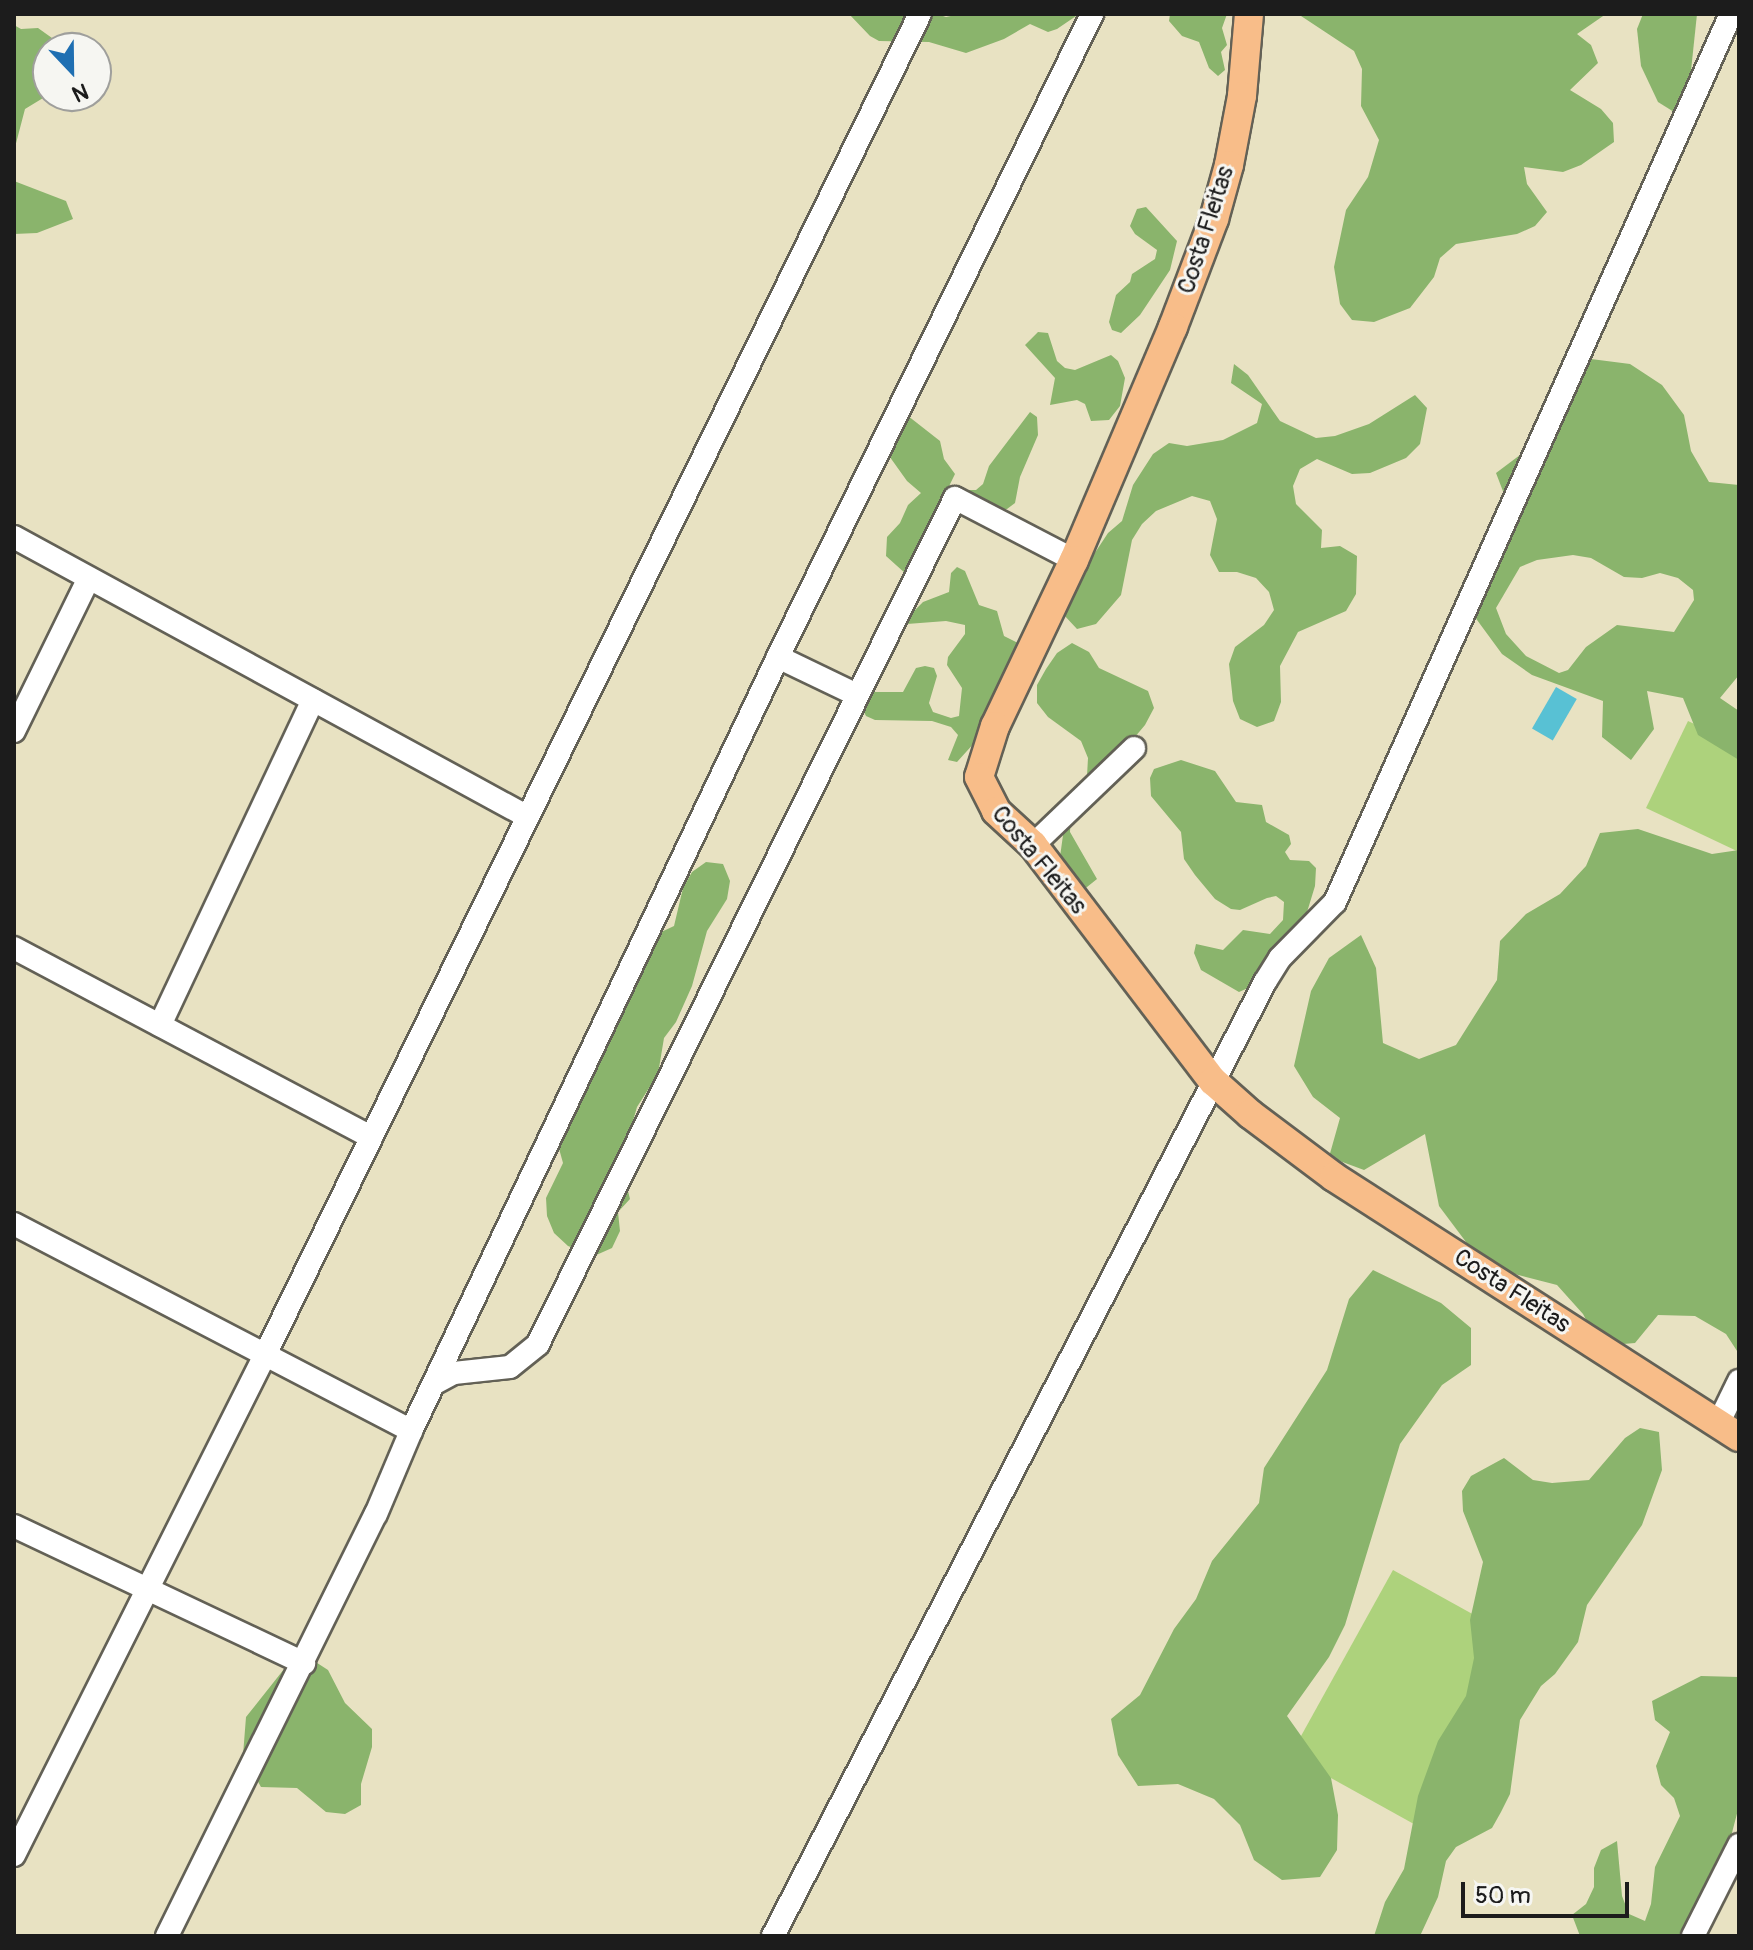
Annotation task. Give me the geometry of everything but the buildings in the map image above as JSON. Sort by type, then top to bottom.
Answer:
[{"type":"main road","name":"Costa Fleitas","points":[[1249,14],[1242,96],[1223,190],[1173,327],[1074,560],[995,726],[979,777],[996,811],[1033,845],[1213,1081],[1334,1177],[1728,1431]]},
{"type":"street","points":[[14,1855],[265,1355],[920,14]]},
{"type":"street","points":[[167,1936],[304,1663],[778,657],[1092,14]]},
{"type":"street","points":[[773,1936],[1213,1081],[1280,958],[1335,902],[1731,14]]},
{"type":"street","points":[[435,1383],[454,1373],[510,1367],[538,1344],[955,498],[1074,560]]},
{"type":"street","points":[[14,537],[528,817]]},
{"type":"street","points":[[14,731],[89,578]]},
{"type":"street","points":[[778,657],[857,695]]},
{"type":"street","points":[[160,1025],[313,700]]},
{"type":"street","points":[[1033,845],[1134,748]]},
{"type":"street","points":[[14,948],[371,1137]]},
{"type":"street","points":[[14,1224],[411,1431]]},
{"type":"street","points":[[1728,1431],[1739,1381]]},
{"type":"street","points":[[14,1526],[304,1663]]},
{"type":"street","points":[[1693,1936],[1739,1845]]},
{"type":"green space","points":[[849,14],[937,14],[946,17],[960,14],[1079,14],[1057,29],[1048,32],[1030,24],[1004,39],[966,53],[929,42],[879,41]]},
{"type":"green space","points":[[1170,14],[1227,14],[1222,28],[1227,45],[1221,52],[1225,70],[1218,76],[1209,68],[1199,42],[1182,36],[1169,21]]},
{"type":"green space","points":[[1298,14],[1606,14],[1577,34],[1591,45],[1598,63],[1570,90],[1601,109],[1613,123],[1614,142],[1581,165],[1563,172],[1524,167],[1527,184],[1547,212],[1535,226],[1517,234],[1456,244],[1440,258],[1434,277],[1410,308],[1374,322],[1352,320],[1340,304],[1334,267],[1346,210],[1368,177],[1379,140],[1361,106],[1362,69],[1354,51]]},
{"type":"green space","points":[[1643,14],[1697,14],[1688,99],[1674,112],[1658,102],[1641,66],[1637,29]]},
{"type":"green space","points":[[14,25],[21,29],[38,28],[44,32],[32,32],[32,105],[25,109],[14,151]]},
{"type":"green space","points":[[14,181],[66,201],[73,219],[37,233],[14,234]]},
{"type":"green space","points":[[1146,207],[1177,241],[1170,270],[1140,315],[1121,333],[1112,330],[1109,322],[1116,295],[1130,282],[1132,274],[1155,259],[1157,250],[1135,234],[1130,226],[1137,209]]},
{"type":"green space","points":[[1038,332],[1048,333],[1057,361],[1065,368],[1075,370],[1111,355],[1118,361],[1125,378],[1120,406],[1109,420],[1091,421],[1085,404],[1077,400],[1050,405],[1055,378],[1025,345]]},
{"type":"green space","points":[[1591,359],[1630,364],[1662,385],[1684,415],[1691,451],[1709,482],[1739,485],[1739,675],[1720,698],[1739,711],[1739,760],[1698,735],[1683,698],[1647,691],[1654,729],[1631,760],[1602,737],[1603,701],[1532,675],[1502,654],[1458,594],[1477,561],[1508,542],[1509,507],[1496,473],[1559,426],[1565,387]],"holes":[[[1573,555],[1591,558],[1624,577],[1642,578],[1660,573],[1678,578],[1693,590],[1694,600],[1674,632],[1617,625],[1586,647],[1568,670],[1559,673],[1526,656],[1506,634],[1496,608],[1520,567],[1537,560]]]},
{"type":"green space","points":[[1234,364],[1248,375],[1280,421],[1316,438],[1335,436],[1369,424],[1415,395],[1427,408],[1420,444],[1406,458],[1370,473],[1352,474],[1317,459],[1300,469],[1293,486],[1296,504],[1322,530],[1321,548],[1340,546],[1357,556],[1356,594],[1346,611],[1298,632],[1280,666],[1281,702],[1274,721],[1257,727],[1240,719],[1233,701],[1229,664],[1235,647],[1264,625],[1274,610],[1269,592],[1256,578],[1237,572],[1219,572],[1210,555],[1217,519],[1210,501],[1192,496],[1156,511],[1142,524],[1132,540],[1121,595],[1096,624],[1077,629],[1063,614],[1077,580],[1108,533],[1122,521],[1133,485],[1153,454],[1169,443],[1187,446],[1223,440],[1257,423],[1262,404],[1231,383]]},
{"type":"green space","points":[[903,412],[940,441],[944,459],[955,474],[906,574],[886,556],[887,537],[900,523],[908,505],[921,493],[907,481],[887,453]]},
{"type":"green space","points":[[1030,412],[1037,417],[1038,435],[1020,477],[1015,503],[1007,509],[998,509],[990,503],[981,503],[968,517],[959,514],[957,490],[976,490],[983,484],[989,466]]},
{"type":"green space","points":[[957,567],[965,571],[979,605],[997,611],[1004,636],[1020,644],[976,741],[957,762],[948,760],[958,735],[951,727],[932,721],[875,720],[866,716],[862,708],[868,692],[903,692],[916,668],[925,666],[934,668],[937,676],[929,703],[933,712],[951,718],[959,716],[962,688],[947,665],[948,657],[965,634],[965,625],[946,621],[907,624],[910,615],[923,602],[949,592],[951,573]]},
{"type":"green space","points":[[1072,643],[1089,652],[1099,668],[1148,691],[1154,708],[1145,725],[1071,813],[1070,832],[1097,879],[1082,891],[1059,864],[1064,828],[1076,792],[1087,776],[1088,758],[1081,741],[1048,717],[1037,703],[1037,685],[1046,669],[1057,653]]},
{"type":"green space","points":[[1688,721],[1739,745],[1739,852],[1646,808]]},
{"type":"green space","points":[[1181,760],[1215,771],[1236,802],[1262,805],[1266,822],[1289,835],[1291,844],[1285,852],[1290,860],[1309,861],[1316,868],[1315,886],[1304,922],[1269,956],[1248,988],[1239,992],[1201,970],[1194,953],[1196,944],[1223,950],[1243,930],[1270,934],[1283,920],[1284,902],[1276,896],[1240,910],[1231,909],[1215,899],[1195,875],[1184,859],[1181,832],[1151,796],[1150,778],[1154,769]]},
{"type":"green space","points":[[1638,829],[1712,854],[1739,850],[1739,1354],[1726,1334],[1695,1316],[1658,1315],[1635,1343],[1600,1346],[1583,1314],[1557,1285],[1484,1266],[1439,1206],[1425,1134],[1364,1170],[1329,1157],[1340,1118],[1313,1097],[1294,1066],[1311,991],[1329,958],[1361,935],[1376,968],[1383,1043],[1419,1059],[1456,1045],[1497,980],[1500,941],[1526,914],[1560,894],[1586,866],[1600,833]]},
{"type":"green space","points":[[706,862],[723,864],[730,881],[727,899],[707,931],[692,986],[676,1022],[664,1038],[658,1074],[637,1107],[621,1163],[630,1199],[618,1212],[620,1231],[612,1248],[594,1256],[568,1246],[554,1233],[547,1216],[546,1198],[563,1163],[558,1145],[547,1130],[549,1110],[562,1097],[657,934],[674,926],[683,888],[692,872]]},
{"type":"green space","points":[[1373,1270],[1441,1303],[1471,1328],[1471,1365],[1442,1385],[1400,1444],[1345,1625],[1329,1657],[1287,1716],[1331,1778],[1338,1815],[1337,1850],[1320,1877],[1282,1880],[1254,1860],[1240,1825],[1214,1799],[1178,1784],[1138,1786],[1118,1755],[1111,1719],[1140,1695],[1174,1629],[1196,1599],[1212,1561],[1259,1503],[1264,1468],[1327,1370],[1349,1299]]},
{"type":"green space","points":[[1640,1428],[1659,1432],[1662,1470],[1642,1525],[1587,1605],[1578,1642],[1555,1674],[1541,1686],[1520,1720],[1510,1794],[1501,1812],[1492,1828],[1456,1847],[1446,1861],[1438,1897],[1420,1936],[1374,1936],[1385,1902],[1404,1869],[1418,1796],[1438,1741],[1466,1696],[1474,1658],[1470,1620],[1483,1562],[1463,1511],[1462,1491],[1471,1476],[1504,1458],[1533,1480],[1552,1483],[1589,1480],[1625,1438]]},
{"type":"green space","points":[[1393,1570],[1520,1640],[1417,1826],[1290,1755]]},
{"type":"green space","points":[[292,1659],[311,1659],[328,1670],[345,1703],[372,1729],[372,1747],[361,1784],[361,1805],[345,1814],[326,1812],[297,1788],[261,1787],[243,1755],[246,1717]]},
{"type":"green space","points":[[1701,1676],[1739,1677],[1739,1806],[1723,1867],[1695,1936],[1580,1936],[1572,1915],[1586,1904],[1594,1887],[1594,1868],[1601,1850],[1617,1841],[1622,1896],[1629,1914],[1645,1921],[1651,1904],[1655,1867],[1680,1816],[1674,1798],[1661,1785],[1656,1766],[1670,1732],[1655,1720],[1652,1701]]},
{"type":"water","points":[[1556,687],[1577,699],[1553,741],[1532,729]]}]
